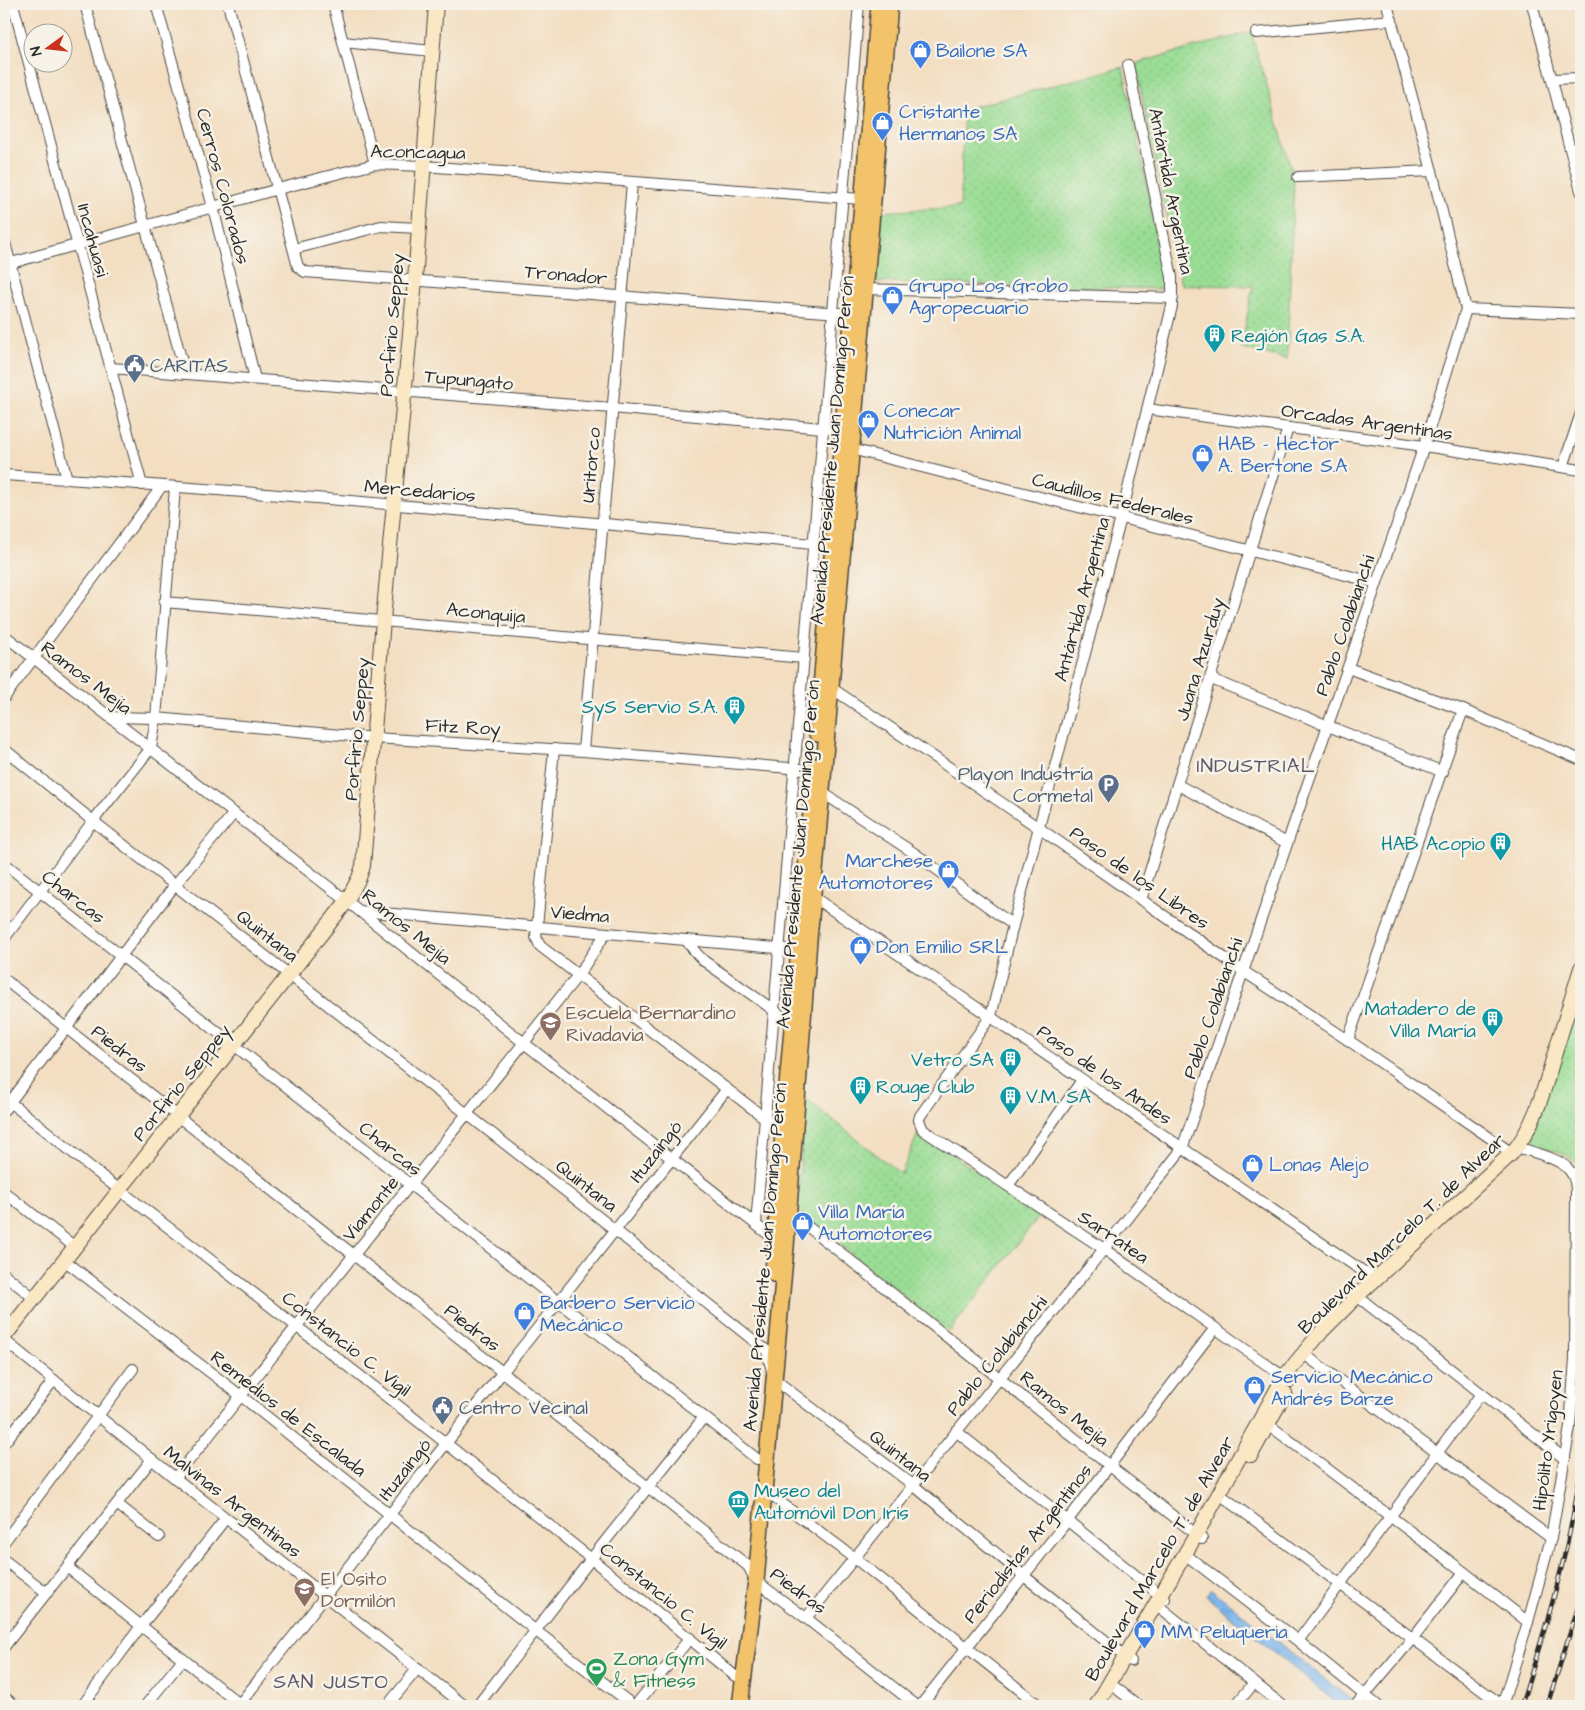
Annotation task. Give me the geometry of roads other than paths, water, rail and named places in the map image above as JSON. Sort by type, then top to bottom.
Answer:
[{"type":"main road","name":"Porfirio Seppey","points":[[4,1338],[119,1189],[235,1045],[347,901],[363,866],[383,620],[415,280],[436,4]]},
{"type":"main road","name":"Avenida Presidente Juan Domingo Perón","points":[[740,1706],[756,1581],[774,1379],[781,1244],[783,1132],[814,770],[826,685],[846,448],[843,430],[852,314],[879,4]]},
{"type":"main road","name":"Avenida Presidente Juan Domingo Perón","points":[[732,1706],[748,1566],[766,1351],[781,1244],[788,1211],[823,793],[832,546],[865,289],[890,4]]},
{"type":"main road","name":"Boulevard Marcelo T. de Alvear","points":[[1096,1706],[1128,1659],[1287,1379],[1304,1354],[1322,1331],[1357,1296],[1514,1150],[1528,1129],[1537,1108],[1581,968]]},
{"type":"main road","name":"Boulevard Marcelo T. de Alvear","points":[[1162,1601],[1190,1558],[1199,1537],[1225,1498],[1268,1425],[1287,1379]]},
{"type":"main road","name":"Boulevard Marcelo T. de Alvear","points":[[1105,1706],[1116,1688],[1128,1659]]},
{"type":"street","name":"Incahuasi","points":[[13,4],[142,485]]},
{"type":"street","points":[[85,4],[185,373]]},
{"type":"street","name":"Cerros Colorados","points":[[156,4],[213,207],[255,379]]},
{"type":"street","points":[[228,4],[294,249],[380,226],[418,228]]},
{"type":"street","points":[[333,4],[375,164]]},
{"type":"street","name":"Avenida Presidente Juan Domingo Perón","points":[[756,1224],[859,4]]},
{"type":"street","points":[[1387,4],[1432,171],[1466,309],[1581,314]]},
{"type":"street","points":[[1532,4],[1552,79],[1577,158],[1581,191]]},
{"type":"street","points":[[1256,33],[1392,20]]},
{"type":"street","points":[[343,42],[432,51]]},
{"type":"street","name":"Antártida Argentina","points":[[919,1120],[991,1016],[1121,518],[1173,298],[1172,277],[1128,65]]},
{"type":"street","points":[[1552,79],[1581,78]]},
{"type":"street","name":"Aconcagua","points":[[7,264],[375,164],[862,199]]},
{"type":"street","points":[[1298,177],[1432,171]]},
{"type":"street","name":"Uritorco","points":[[583,751],[632,183]]},
{"type":"street","points":[[4,238],[7,264],[68,479]]},
{"type":"street","name":"Tronador","points":[[294,249],[298,267],[305,272],[852,314]]},
{"type":"street","points":[[865,289],[1173,298]]},
{"type":"street","name":"Pablo Colabianchi","points":[[806,1618],[856,1559],[913,1485],[1184,1150],[1243,971],[1424,446],[1466,309]]},
{"type":"street","name":"Tupungato","points":[[111,368],[612,408],[843,430]]},
{"type":"street","name":"Orcadas Argentinas","points":[[1148,409],[1424,446],[1581,470]]},
{"type":"street","points":[[1563,467],[1581,413]]},
{"type":"street","name":"Juana Azurduy","points":[[1141,900],[1288,428]]},
{"type":"street","name":"Caudillos Federales","points":[[846,448],[1377,584]]},
{"type":"street","name":"Mercedarios","points":[[4,475],[162,486],[602,523],[832,546]]},
{"type":"street","points":[[4,698],[162,486]]},
{"type":"street","points":[[4,939],[151,748],[156,718],[164,602],[175,488]]},
{"type":"street","name":"Aconquija","points":[[164,602],[804,658]]},
{"type":"street","name":"Ramos Mejía","points":[[4,635],[347,901],[524,1043],[781,1244]]},
{"type":"street","points":[[1348,668],[1463,710],[1581,760]]},
{"type":"street","points":[[1211,679],[1442,772]]},
{"type":"street","name":"Paso de los Libres","points":[[826,685],[1039,828],[1243,971],[1514,1150]]},
{"type":"street","points":[[1348,1040],[1463,710]]},
{"type":"street","name":"Fitz Roy","points":[[109,716],[156,718],[374,738],[583,751],[814,770]]},
{"type":"street","name":"Quintana","points":[[4,748],[93,821],[468,1114],[766,1351]]},
{"type":"street","points":[[554,749],[536,937],[540,946],[783,1132]]},
{"type":"street","points":[[1178,785],[1287,843]]},
{"type":"street","points":[[823,793],[917,855],[1013,926]]},
{"type":"street","points":[[6,1103],[175,885],[234,813]]},
{"type":"street","name":"Charcas","points":[[4,863],[757,1459]]},
{"type":"street","name":"Paso de los Andes","points":[[813,897],[991,1016],[1376,1280]]},
{"type":"street","name":"Viedma","points":[[359,911],[798,950]]},
{"type":"street","name":"Viamonte","points":[[175,1478],[468,1114],[578,974],[606,933]]},
{"type":"street","points":[[686,940],[696,954],[704,961],[792,1023]]},
{"type":"street","name":"Piedras","points":[[4,979],[748,1566],[756,1581],[918,1706]]},
{"type":"street","points":[[1184,1150],[1244,985]]},
{"type":"street","points":[[1008,1186],[1082,1080]]},
{"type":"street","name":"Ituzaingó","points":[[240,1706],[727,1089]]},
{"type":"street","name":"Constancio C. Vigil","points":[[6,1103],[298,1326],[690,1638],[735,1676]]},
{"type":"street","name":"Sarratea","points":[[919,1120],[923,1130],[1104,1250],[1287,1379]]},
{"type":"street","name":"Hipólito Yrigoyen","points":[[1503,1706],[1551,1538],[1572,1410],[1575,1358],[1575,1185],[1570,1171],[1563,1164],[1549,1158],[1514,1150]]},
{"type":"street","points":[[4,1192],[75,1247]]},
{"type":"street","name":"Ramos Mejía","points":[[788,1211],[1199,1537]]},
{"type":"street","name":"Remedios de Escalada","points":[[64,1260],[634,1706]]},
{"type":"street","points":[[4,1274],[34,1298]]},
{"type":"street","points":[[1357,1296],[1565,1459]]},
{"type":"street","name":"Periodistas Argentinos","points":[[918,1706],[1068,1520],[1215,1328]]},
{"type":"street","name":"Malvinas Argentinas","points":[[4,1338],[175,1478],[466,1706]]},
{"type":"street","points":[[766,1351],[774,1379]]},
{"type":"street","points":[[1304,1354],[1551,1538]]},
{"type":"street","points":[[4,1542],[133,1369]]},
{"type":"street","name":"Quintana","points":[[774,1379],[913,1485],[1128,1659]]},
{"type":"street","points":[[4,1443],[54,1380]]},
{"type":"street","points":[[1298,1641],[1482,1394]]},
{"type":"street","points":[[477,1706],[704,1417]]},
{"type":"street","points":[[1268,1425],[1391,1516],[1528,1622]]},
{"type":"street","points":[[956,1432],[1068,1520],[1254,1683],[1283,1706]]},
{"type":"street","points":[[4,1647],[152,1459]]},
{"type":"street","points":[[764,1490],[856,1559],[1040,1706]]},
{"type":"street","points":[[1225,1498],[1503,1706]]},
{"type":"street","points":[[117,1504],[159,1537]]},
{"type":"street","points":[[82,1706],[141,1626],[226,1518]]},
{"type":"street","points":[[1190,1558],[1298,1641],[1378,1706]]},
{"type":"street","points":[[4,1560],[47,1593]]},
{"type":"street","points":[[67,1567],[240,1706]]},
{"type":"street","points":[[1356,1705],[1412,1639],[1464,1572]]},
{"type":"street","points":[[634,1706],[690,1638]]},
{"type":"street","points":[[145,1706],[183,1659]]},
{"type":"street","points":[[387,1706],[418,1668]]},
{"type":"street","points":[[1235,1706],[1254,1683]]},
{"type":"street","points":[[1116,1688],[1139,1706]]},
{"type":"street","points":[[4,1697],[15,1706]]},
{"type":"water","points":[[1211,1589],[1355,1703],[1352,1706],[1340,1706],[1206,1596]]},
{"type":"railway","points":[[1521,1706],[1564,1558],[1581,1467]]},
{"type":"railway","points":[[1547,1706],[1581,1598]]},
{"type":"place","name":"Bailone SA","points":[[920,69]]},
{"type":"place","name":"Cristante Hermanos SA","points":[[883,141]]},
{"type":"place","name":"Grupo Los Grobo Agropecuario","points":[[893,315]]},
{"type":"place","name":"Región Gas S.A.","points":[[1215,354]]},
{"type":"place","name":"CARITAS","points":[[134,384]]},
{"type":"place","name":"Conecar Nutrición Animal","points":[[868,440]]},
{"type":"place","name":"HAB - Hector A. Bertone S.A","points":[[1202,473]]},
{"type":"place","name":"SyS Servio S.A.","points":[[734,725]]},
{"type":"place","name":"Playon Industría Cormetal","points":[[1109,803]]},
{"type":"place","name":"HAB Acopio","points":[[1501,862]]},
{"type":"place","name":"Marchese Automotores","points":[[949,890]]},
{"type":"place","name":"Don Emilio SRL","points":[[860,965]]},
{"type":"place","name":"Matadero de Villa María","points":[[1492,1038]]},
{"type":"place","name":"Escuela Bernardino Rivadavia","points":[[550,1042]]},
{"type":"place","name":"Vetro SA","points":[[1010,1078]]},
{"type":"place","name":"Rouge Club","points":[[860,1105]]},
{"type":"place","name":"V.M. SA","points":[[1010,1115]]},
{"type":"place","name":"Lonas Alejo","points":[[1253,1183]]},
{"type":"place","name":"Villa María Automotores","points":[[802,1241]]},
{"type":"place","name":"Barbero Servicio Mecánico","points":[[524,1332]]},
{"type":"place","name":"Servicio Mecánico Andrés Barze","points":[[1255,1406]]},
{"type":"place","name":"Centro Vecinal","points":[[443,1426]]},
{"type":"place","name":"Museo del Automóvil Don Iris","points":[[738,1520]]},
{"type":"place","name":"El Osito Dormilón","points":[[305,1608]]},
{"type":"place","name":"MM Peluqueria","points":[[1145,1650]]},
{"type":"place","name":"Zona Gym & Fitness","points":[[597,1688]]},
{"type":"district","name":"INDUSTRIAL","points":[[1256,765]]},
{"type":"district","name":"SAN JUSTO","points":[[331,1681]]}]
